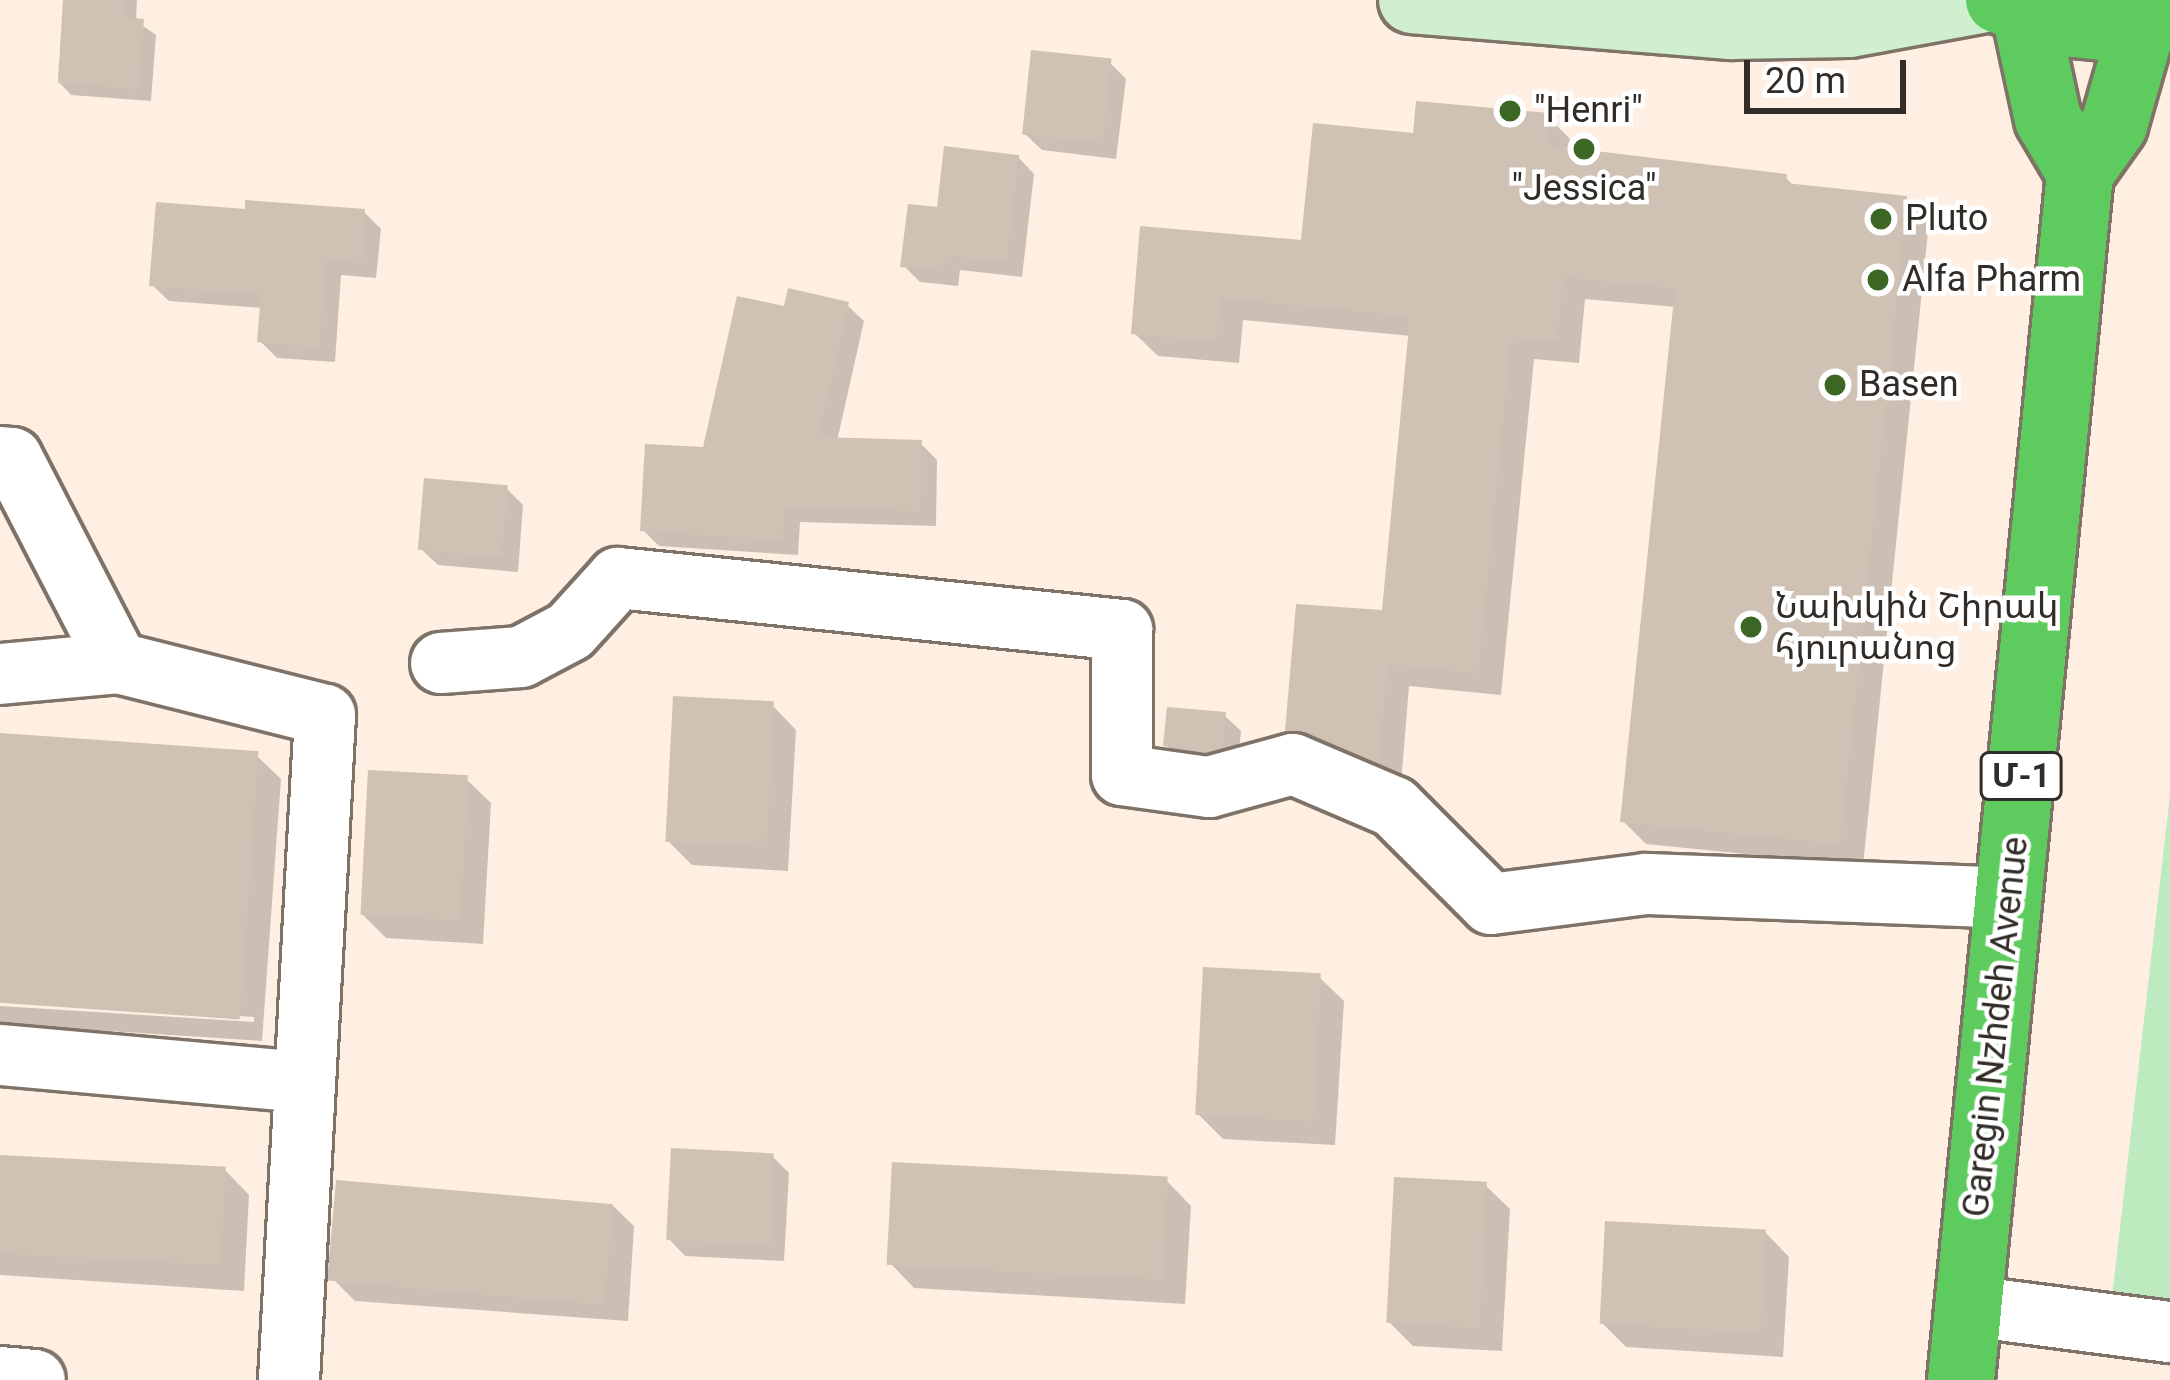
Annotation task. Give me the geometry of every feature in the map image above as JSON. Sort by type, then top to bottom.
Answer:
[{"type":"highway","points":[[2001,4],[2063,23],[2156,20]]},
{"type":"highway","points":[[2001,4],[2048,119],[2080,172]]},
{"type":"highway","name":"Garegin Nzhdeh Avenue","points":[[1961,1380],[2080,172],[2114,125],[2156,20]]},
{"type":"street","points":[[1412,0],[1550,6],[1731,26],[1849,24],[2001,4]]},
{"type":"street","points":[[0,457],[12,458],[118,663]]},
{"type":"street","points":[[440,663],[521,658],[570,632],[618,578],[1121,630],[1121,775],[1209,787],[1294,764],[1394,807],[1491,904],[1646,884],[2008,898]]},
{"type":"street","points":[[0,674],[118,663],[325,715],[289,1380]]},
{"type":"street","points":[[0,1055],[305,1082]]},
{"type":"street","points":[[1969,1306],[2170,1332]]},
{"type":"street","points":[[0,1377],[35,1380]]},
{"type":"green space","points":[[2170,795],[2170,1303],[2112,1297]]},
{"type":"building","points":[[65,0],[124,0],[123,17],[144,19],[138,89],[58,83]]},
{"type":"building","points":[[1031,50],[1112,58],[1103,143],[1022,135]]},
{"type":"building","points":[[1416,101],[1549,113],[1546,145],[1787,174],[1786,183],[1907,196],[1840,844],[1620,822],[1675,288],[1563,277],[1557,341],[1511,337],[1478,673],[1387,664],[1378,763],[1306,732],[1285,731],[1296,604],[1382,610],[1410,316],[1220,298],[1216,341],[1131,334],[1140,226],[1301,240],[1313,123],[1413,133]]},
{"type":"building","points":[[944,146],[1019,155],[1006,262],[945,255],[943,271],[900,267],[908,204],[937,207]]},
{"type":"building","points":[[245,200],[365,209],[361,263],[325,260],[319,347],[257,342],[261,294],[149,286],[156,202],[245,209]]},
{"type":"building","points":[[788,288],[849,302],[818,437],[922,440],[920,511],[785,507],[782,540],[640,531],[645,444],[703,447],[737,296],[784,306]]},
{"type":"building","points":[[424,478],[508,485],[501,557],[418,550]]},
{"type":"building","points":[[673,696],[774,701],[766,847],[665,842]]},
{"type":"building","points":[[1167,707],[1226,712],[1222,748],[1207,752],[1163,746]]},
{"type":"building","points":[[0,733],[258,751],[240,1019],[0,1003]]},
{"type":"building","points":[[368,770],[468,775],[460,920],[360,915]]},
{"type":"building","points":[[1203,967],[1321,973],[1313,1121],[1195,1115]]},
{"type":"building","points":[[671,1148],[774,1153],[769,1245],[666,1240]]},
{"type":"building","points":[[0,1155],[226,1167],[221,1265],[0,1253]]},
{"type":"building","points":[[892,1162],[1168,1176],[1162,1279],[887,1265]]},
{"type":"building","points":[[1394,1177],[1487,1182],[1479,1328],[1386,1323]]},
{"type":"building","points":[[336,1180],[613,1204],[604,1305],[327,1281]]},
{"type":"building","points":[[1605,1221],[1766,1229],[1760,1332],[1600,1324]]},
{"type":"place","name":"\"Henri\"","points":[[1510,111]]},
{"type":"place","name":"\"Jessica\"","points":[[1584,149]]},
{"type":"place","name":"Pluto","points":[[1881,219]]},
{"type":"place","name":"Alfa Pharm","points":[[1878,280]]},
{"type":"place","name":"Basen","points":[[1835,385]]},
{"type":"place","name":"Նախկին Շիրակ հյուրանոց","points":[[1751,627]]}]
